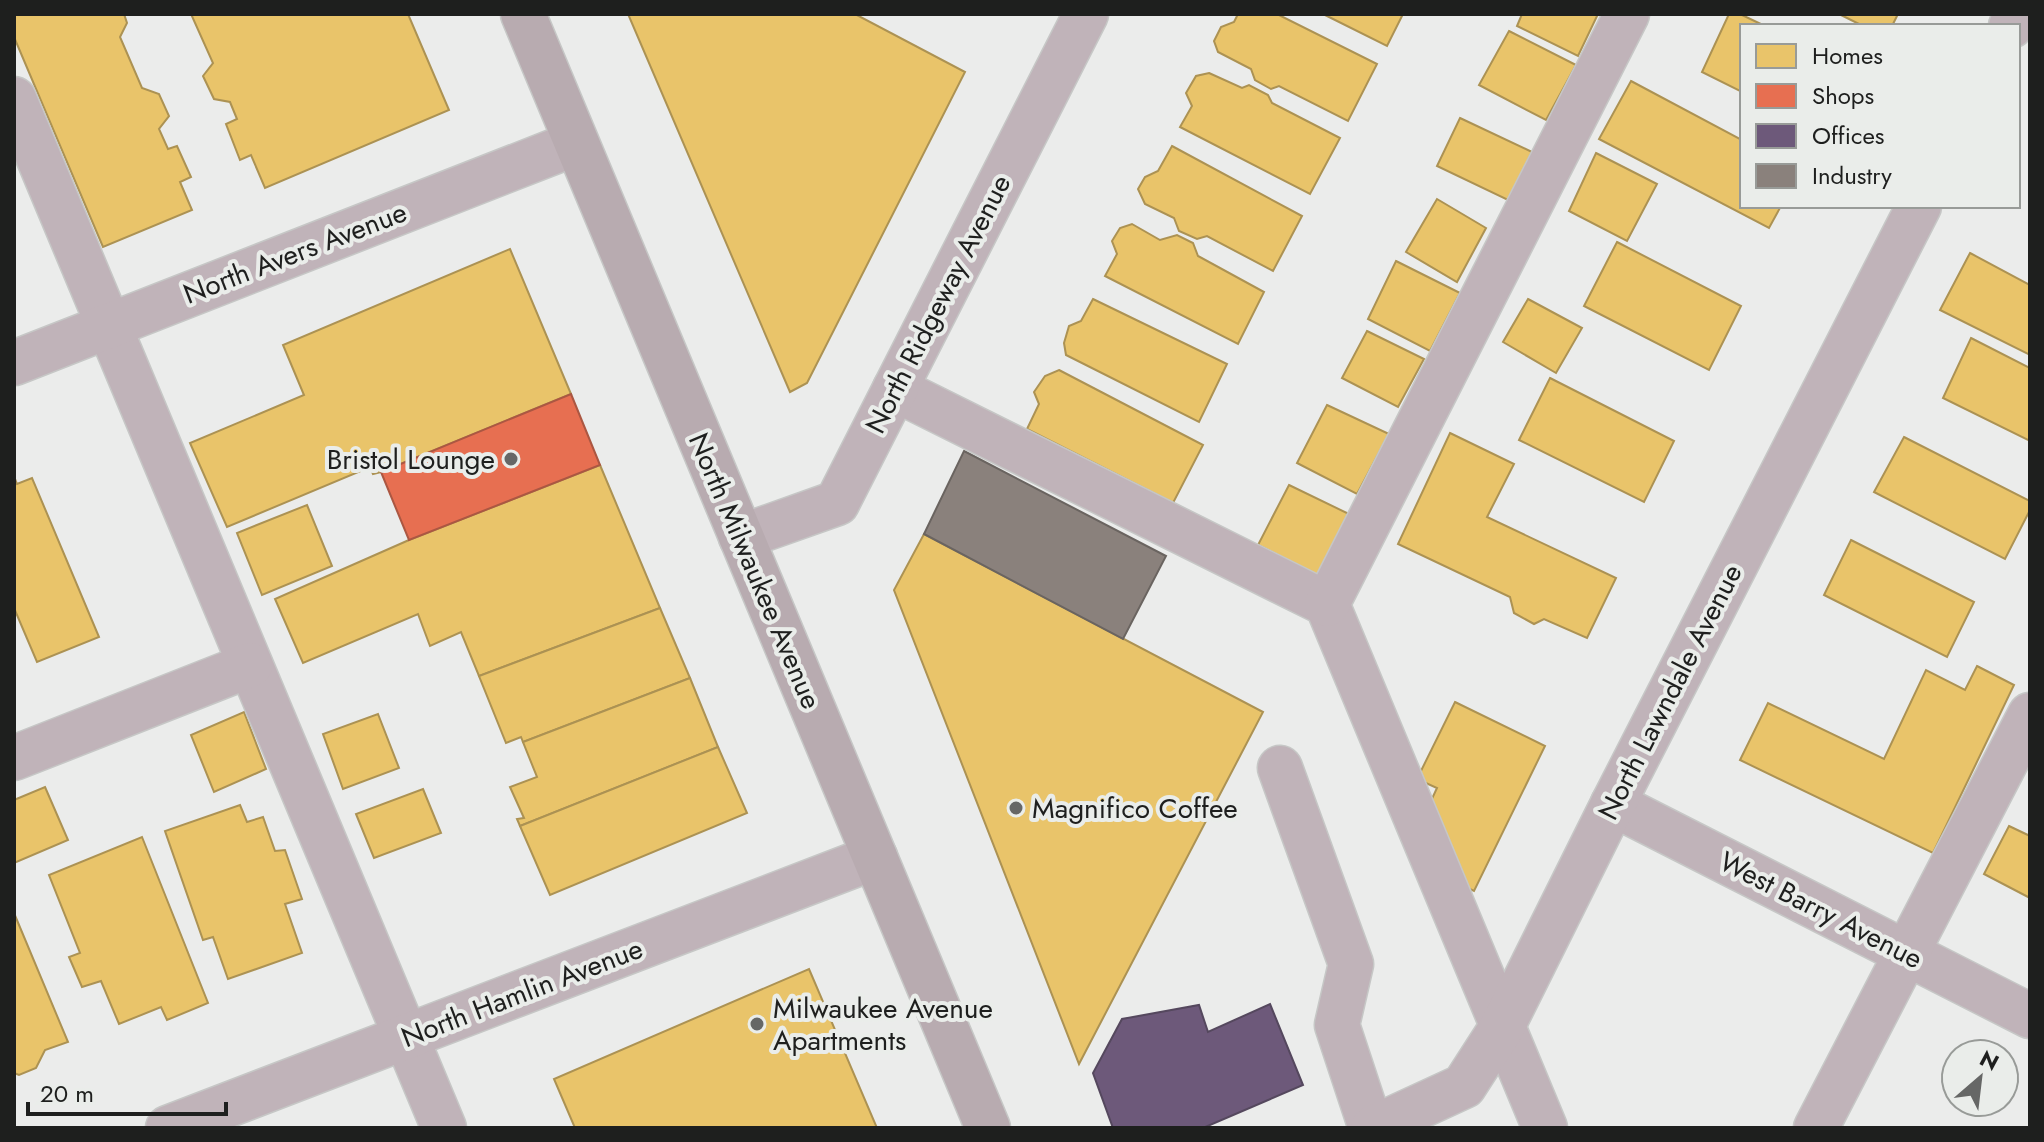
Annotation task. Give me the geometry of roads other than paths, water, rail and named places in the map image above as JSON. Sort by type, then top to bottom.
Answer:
[{"type":"main road","name":"North Milwaukee Avenue","points":[[523,14],[988,1128]]},
{"type":"street","points":[[1327,604],[1627,14]]},
{"type":"street","name":"North Ridgeway Avenue","points":[[741,537],[837,503],[1072,23]]},
{"type":"street","points":[[14,99],[444,1128]]},
{"type":"street","name":"North Avers Avenue","points":[[14,363],[576,143]]},
{"type":"street","name":"North Lawndale Avenue","points":[[1372,1128],[1464,1086],[1502,1027],[1918,208]]},
{"type":"street","points":[[895,389],[1327,604],[1545,1128]]},
{"type":"street","points":[[14,758],[250,665]]},
{"type":"street","points":[[1816,1128],[2030,715]]},
{"type":"street","points":[[1280,768],[1351,964],[1337,1025],[1372,1128]]},
{"type":"street","name":"West Barry Avenue","points":[[1613,804],[2030,1016]]},
{"type":"street","name":"North Hamlin Avenue","points":[[168,1128],[875,857]]},
{"type":"place","name":"Bristol Lounge","points":[[511,459]]},
{"type":"place","name":"Magnifico Coffee","points":[[1016,808]]},
{"type":"place","name":"Milwaukee Avenue Apartments","points":[[757,1024]]}]
